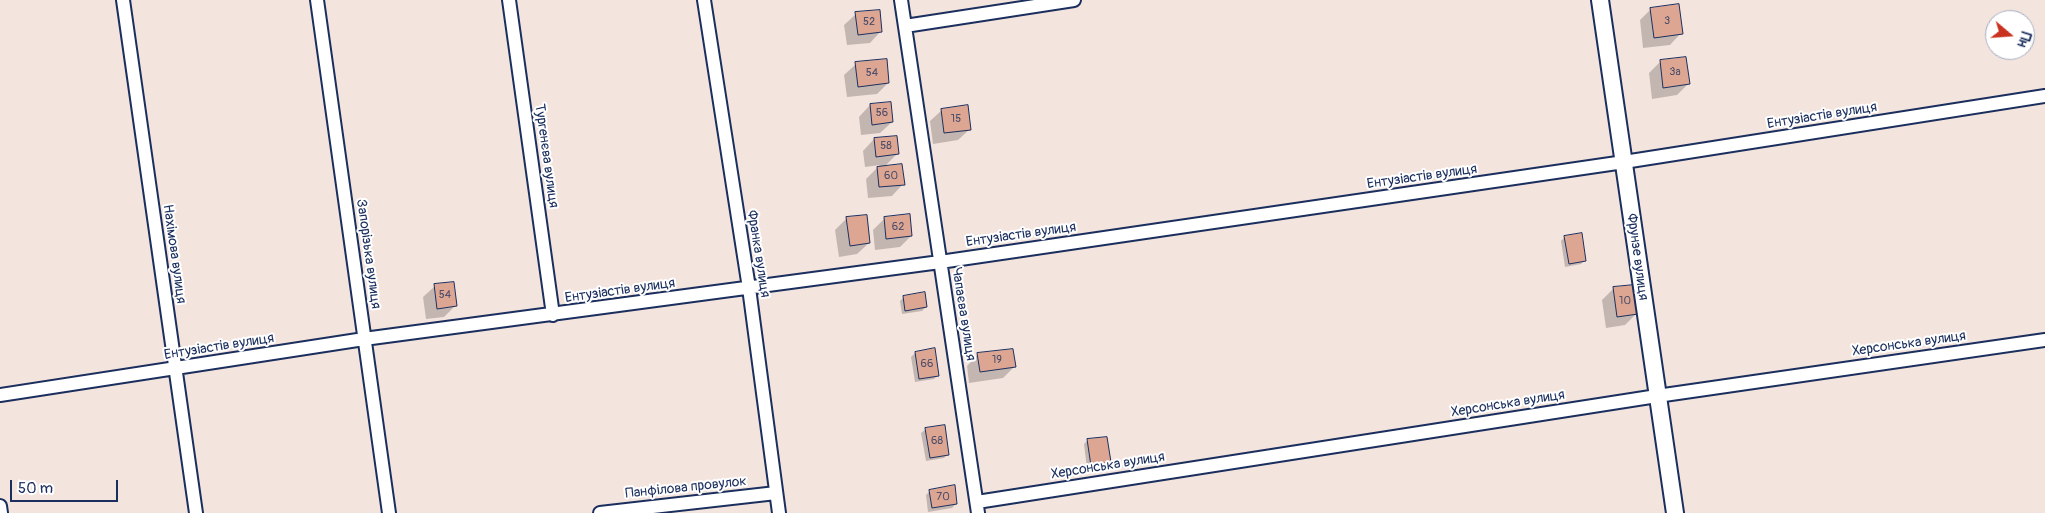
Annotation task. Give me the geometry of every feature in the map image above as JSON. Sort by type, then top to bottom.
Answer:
[{"type":"street","name":"Нахімова вулиця","points":[[123,0],[196,513]]},
{"type":"street","name":"Запорізька вулиця","points":[[317,0],[389,513]]},
{"type":"street","name":"Тургенєва вулиця","points":[[509,0],[553,315]]},
{"type":"street","name":"Франка вулиця","points":[[704,0],[748,288],[779,513]]},
{"type":"street","name":"Чапаєва вулиця","points":[[901,0],[977,507]]},
{"type":"street","points":[[905,26],[1074,0]]},
{"type":"street","name":"Фрунзе вулиця","points":[[1600,0],[1675,513]]},
{"type":"street","name":"Ентузіастів вулиця","points":[[0,395],[175,370],[364,339],[940,262],[1624,162],[2045,96]]},
{"type":"street","name":"Херсонська вулиця","points":[[977,507],[1657,396],[2045,340]]},
{"type":"street","name":"Панфілова провулок","points":[[600,513],[776,494]]},
{"type":"street","points":[[0,506],[1,513]]},
{"type":"building","points":[[1679,4],[1683,34],[1654,38],[1650,8]]},
{"type":"building","points":[[880,10],[882,32],[858,35],[855,12]]},
{"type":"building","points":[[1686,57],[1690,84],[1663,88],[1660,60]]},
{"type":"building","points":[[887,59],[889,83],[858,87],[855,62]]},
{"type":"building","points":[[891,102],[893,122],[872,125],[870,104]]},
{"type":"building","points":[[968,105],[971,130],[944,133],[941,109]]},
{"type":"building","points":[[897,136],[899,154],[876,157],[874,138]]},
{"type":"building","points":[[902,164],[905,185],[879,187],[877,167]]},
{"type":"building","points":[[910,214],[912,236],[886,239],[884,217]]},
{"type":"building","points":[[867,215],[870,243],[850,246],[846,217]]},
{"type":"building","points":[[1582,233],[1586,261],[1569,264],[1564,236]]},
{"type":"building","points":[[454,282],[457,306],[437,309],[434,284]]},
{"type":"building","points":[[1634,285],[1638,314],[1617,317],[1613,287]]},
{"type":"building","points":[[925,292],[927,307],[905,311],[903,296]]},
{"type":"building","points":[[935,348],[939,376],[919,379],[915,352]]},
{"type":"building","points":[[1013,349],[1016,367],[980,372],[977,353]]},
{"type":"building","points":[[945,425],[949,455],[930,458],[925,428]]},
{"type":"building","points":[[1107,437],[1111,462],[1091,466],[1087,439]]},
{"type":"building","points":[[955,485],[957,504],[932,508],[929,490]]}]
